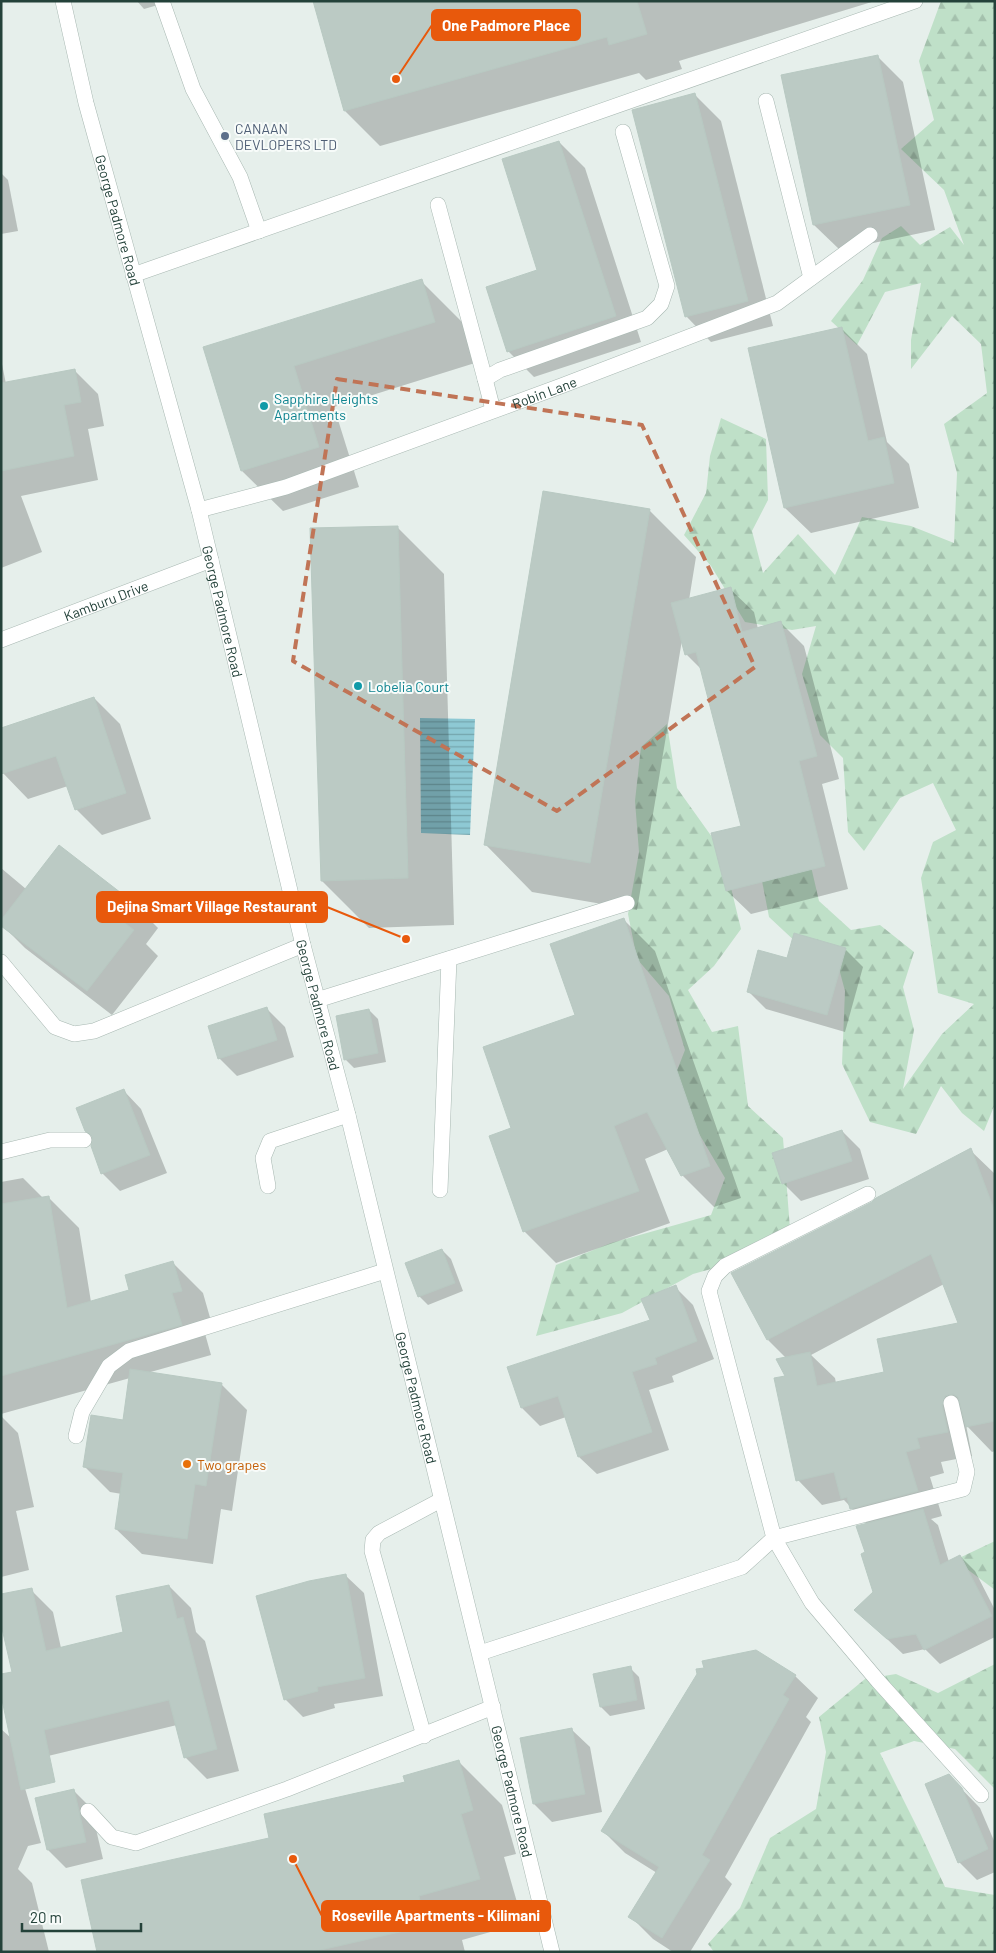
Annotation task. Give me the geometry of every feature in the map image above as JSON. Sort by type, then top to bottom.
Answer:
[{"type":"street","name":"George Padmore Road","points":[[62,1],[86,103],[199,510],[303,945],[348,1115],[552,1952]]},
{"type":"street","points":[[162,1],[193,90],[232,161],[259,231]]},
{"type":"street","points":[[133,275],[915,1]]},
{"type":"street","points":[[766,101],[811,278]]},
{"type":"street","points":[[485,379],[500,370],[647,318],[661,304],[667,286],[623,132]]},
{"type":"street","points":[[438,205],[493,410]]},
{"type":"street","name":"Robin Lane","points":[[199,510],[286,487],[561,386],[777,303],[870,235]]},
{"type":"street","name":"Kamburu Drive","points":[[1,640],[211,560]]},
{"type":"street","points":[[317,1000],[627,903]]},
{"type":"street","points":[[1,962],[55,1027],[74,1034],[94,1031],[303,945]]},
{"type":"street","points":[[440,1190],[449,959]]},
{"type":"street","points":[[268,1186],[264,1158],[270,1142],[348,1115]]},
{"type":"street","points":[[1,1152],[50,1140],[84,1140]]},
{"type":"street","points":[[868,1194],[725,1266],[715,1276],[710,1291],[774,1538],[812,1604],[878,1681],[981,1795]]},
{"type":"street","points":[[76,1436],[82,1412],[109,1366],[129,1351],[385,1271]]},
{"type":"street","points":[[480,1653],[742,1567],[774,1538],[963,1489],[967,1472],[951,1404]]},
{"type":"street","points":[[424,1736],[372,1551],[373,1540],[379,1533],[441,1500]]},
{"type":"street","points":[[88,1811],[112,1836],[136,1843],[287,1789],[493,1707]]},
{"type":"highlighted area","points":[[337,379],[642,425],[755,667],[557,811],[293,661]]},
{"type":"green space","points":[[941,1],[995,1],[995,1104],[984,1131],[962,1113],[941,1086],[916,1134],[870,1122],[842,1064],[845,991],[837,961],[799,945],[769,917],[757,855],[803,832],[819,901],[851,930],[880,925],[914,952],[903,987],[914,1030],[903,1089],[942,1034],[974,1004],[938,993],[921,878],[933,842],[956,830],[933,783],[900,798],[864,851],[848,832],[843,758],[820,735],[802,674],[816,626],[792,630],[745,622],[711,566],[684,535],[706,493],[710,456],[721,418],[766,439],[768,500],[752,531],[763,573],[798,534],[835,575],[862,517],[911,526],[954,543],[957,473],[944,424],[987,393],[981,344],[952,316],[911,369],[911,340],[921,283],[885,292],[857,345],[831,321],[863,280],[882,238],[901,226],[920,245],[950,227],[964,245],[944,190],[901,149],[934,120],[919,61]]},
{"type":"green space","points":[[667,724],[677,788],[722,851],[741,929],[714,966],[688,990],[712,1032],[738,1026],[748,1106],[783,1138],[790,1229],[747,1259],[693,1274],[622,1313],[536,1336],[556,1265],[611,1243],[711,1215],[725,1178],[671,1086],[685,1050],[669,996],[637,959],[628,914],[639,852],[635,801],[641,747]]},
{"type":"green space","points":[[995,1541],[995,1590],[955,1560]]},
{"type":"green space","points":[[995,1664],[995,1789],[955,1749],[914,1741],[880,1753],[945,1887],[995,1895],[995,1952],[714,1952],[708,1944],[740,1908],[770,1838],[816,1809],[826,1752],[819,1717],[865,1679],[896,1674],[938,1693]]},
{"type":"water","points":[[420,718],[475,719],[470,835],[421,833]]},
{"type":"building","points":[[313,1],[637,1],[647,34],[609,45],[607,37],[344,111]]},
{"type":"building","points":[[878,55],[910,205],[813,225],[781,75]]},
{"type":"building","points":[[695,93],[748,301],[685,317],[632,110]]},
{"type":"building","points":[[559,141],[616,316],[507,352],[486,287],[537,270],[502,159]]},
{"type":"building","name":"Sapphire Heights Apartments","points":[[422,279],[435,322],[294,366],[319,447],[241,471],[203,347]]},
{"type":"building","points":[[842,327],[868,441],[884,437],[894,483],[784,508],[748,348]]},
{"type":"building","points":[[75,369],[81,402],[64,405],[74,456],[1,471],[1,383]]},
{"type":"building","points":[[543,491],[650,509],[590,863],[484,845]]},
{"type":"building","name":"Lobelia Court","points":[[398,526],[408,878],[321,881],[310,528]]},
{"type":"building","points":[[731,587],[742,632],[781,621],[817,756],[799,761],[825,866],[726,891],[711,833],[741,826],[696,652],[685,655],[671,603]]},
{"type":"building","points":[[94,697],[126,793],[75,810],[56,756],[1,774],[1,728]]},
{"type":"building","points":[[59,845],[134,903],[121,920],[134,930],[87,991],[1,926],[1,920]]},
{"type":"building","points":[[624,918],[710,1166],[681,1176],[647,1112],[614,1126],[639,1191],[523,1232],[489,1136],[511,1128],[483,1047],[575,1015],[550,944]]},
{"type":"building","points":[[794,933],[846,948],[827,1015],[747,992],[758,950],[787,958]]},
{"type":"building","points":[[267,1007],[277,1040],[218,1059],[208,1026]]},
{"type":"building","points":[[369,1009],[378,1053],[344,1060],[336,1016]]},
{"type":"building","points":[[124,1089],[150,1155],[101,1174],[91,1146],[92,1136],[85,1131],[76,1108]]},
{"type":"building","points":[[842,1130],[852,1161],[782,1184],[772,1153]]},
{"type":"building","points":[[971,1148],[995,1212],[995,1421],[966,1427],[958,1397],[953,1394],[945,1396],[942,1405],[948,1432],[917,1438],[920,1448],[906,1452],[918,1491],[850,1509],[847,1497],[841,1499],[834,1472],[796,1481],[774,1378],[785,1376],[776,1359],[810,1352],[817,1386],[884,1372],[877,1339],[958,1323],[931,1254],[767,1340],[731,1273],[872,1202],[876,1198]]},
{"type":"building","points":[[49,1196],[67,1308],[129,1290],[125,1275],[173,1261],[182,1291],[172,1293],[182,1325],[1,1376],[1,1204]]},
{"type":"building","points":[[442,1249],[455,1283],[418,1297],[405,1263]]},
{"type":"building","points":[[676,1285],[697,1341],[655,1358],[657,1364],[632,1372],[652,1432],[578,1457],[558,1396],[521,1408],[507,1367],[650,1320],[641,1299]]},
{"type":"building","points":[[130,1369],[222,1383],[206,1486],[195,1484],[187,1539],[115,1529],[123,1473],[83,1467],[91,1415],[123,1420]]},
{"type":"building","points":[[923,1509],[940,1565],[960,1555],[992,1616],[924,1650],[916,1634],[887,1639],[854,1610],[873,1592],[861,1554],[865,1552],[856,1526]]},
{"type":"building","points":[[346,1574],[365,1678],[317,1687],[318,1691],[284,1700],[256,1596],[309,1581]]},
{"type":"building","points":[[169,1585],[177,1619],[183,1617],[217,1749],[184,1758],[169,1700],[44,1730],[55,1782],[21,1790],[1,1695],[1,1674],[12,1672],[1,1624],[1,1594],[32,1588],[46,1651],[123,1632],[116,1596]]},
{"type":"building","points":[[756,1650],[796,1675],[783,1695],[789,1699],[702,1855],[710,1860],[662,1938],[628,1917],[659,1867],[601,1831],[697,1674],[696,1669],[704,1668],[702,1661]]},
{"type":"building","points":[[631,1666],[637,1700],[600,1707],[593,1674]]},
{"type":"building","points":[[572,1728],[585,1794],[533,1804],[520,1738]]},
{"type":"building","points":[[459,1760],[473,1810],[461,1814],[480,1879],[419,1896],[426,1926],[312,1952],[97,1952],[81,1880],[269,1838],[264,1814],[405,1782],[403,1776]]},
{"type":"building","points":[[949,1774],[962,1788],[988,1849],[958,1863],[925,1784]]},
{"type":"building","points":[[74,1789],[86,1842],[47,1850],[35,1798]]},
{"type":"place","name":"One Padmore Place","points":[[396,79]]},
{"type":"place","name":"CANAAN DEVLOPERS LTD","points":[[225,136]]},
{"type":"place","name":"Sapphire Heights Apartments","points":[[264,406]]},
{"type":"place","name":"Lobelia Court","points":[[358,686]]},
{"type":"place","name":"Dejina Smart Village Restaurant","points":[[406,939]]},
{"type":"place","name":"Two grapes","points":[[187,1464]]},
{"type":"place","name":"Roseville Apartments - Kilimani","points":[[293,1859]]}]
